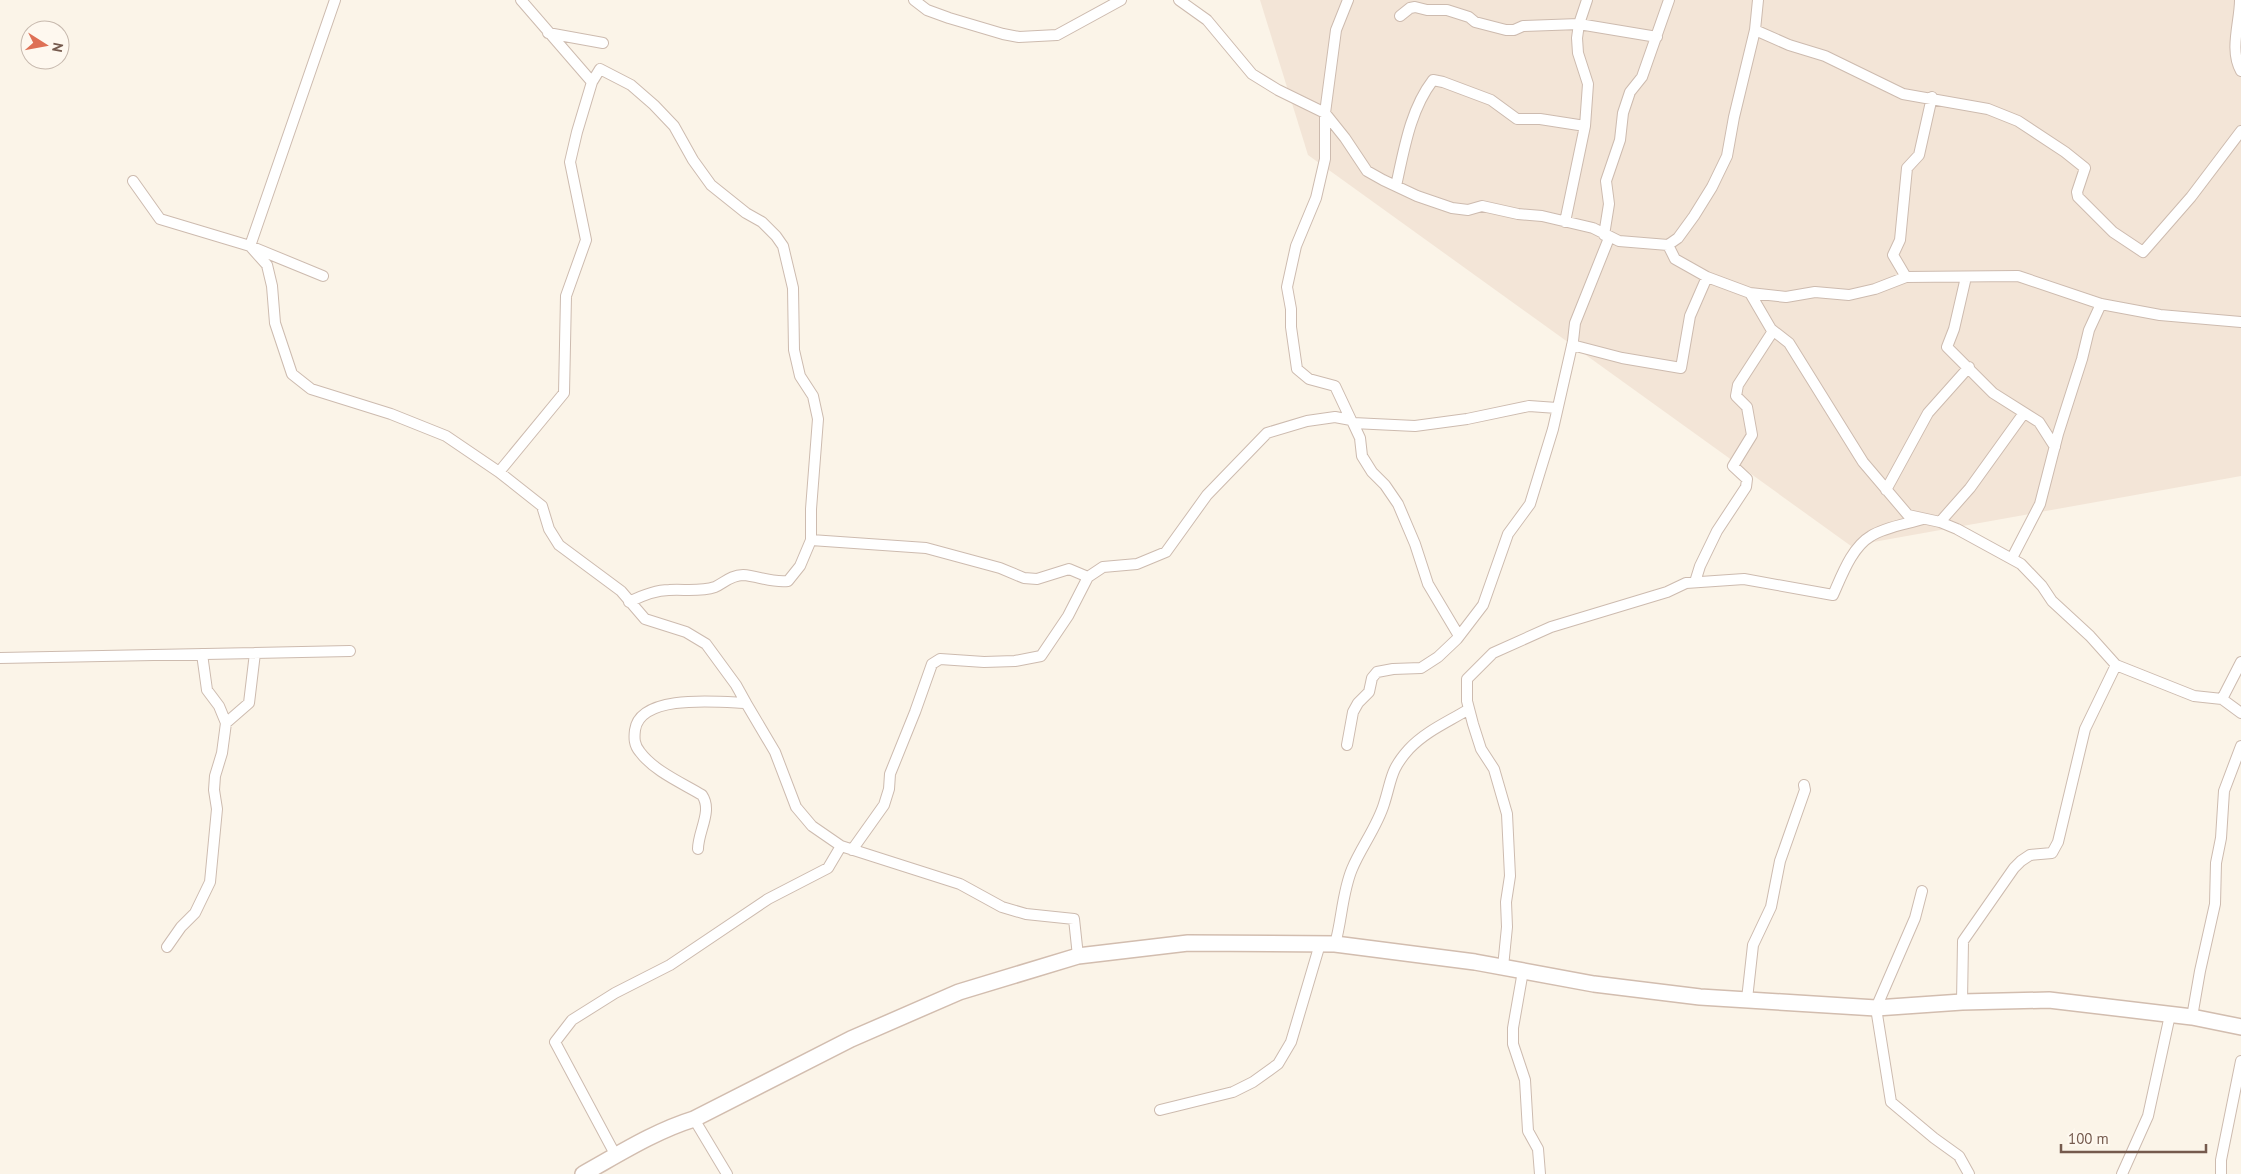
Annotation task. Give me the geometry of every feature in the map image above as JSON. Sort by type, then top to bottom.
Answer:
[{"type":"street","points":[[250,246],[334,0]]},
{"type":"street","points":[[521,0],[592,82]]},
{"type":"street","points":[[914,0],[927,10],[949,18],[1019,37],[1057,35],[1121,0]]},
{"type":"street","points":[[1179,0],[1207,20],[1252,74],[1278,90],[1325,113],[1345,138],[1367,171],[1396,186],[1452,208],[1468,210],[1482,206],[1593,228],[1619,240],[1668,245],[1678,238],[1694,216],[1712,187],[1727,156],[1734,117],[1755,30],[1758,0]]},
{"type":"street","points":[[1348,0],[1336,30],[1325,113],[1325,159],[1316,198],[1296,246],[1287,287],[1297,369],[1308,379],[1335,386],[1360,438],[1362,456],[1372,472],[1398,504],[1415,544],[1428,584],[1459,636]]},
{"type":"street","points":[[1565,222],[1585,126],[1588,84],[1578,53],[1579,24],[1587,0]]},
{"type":"street","points":[[1347,745],[1353,712],[1368,692],[1372,678],[1377,672],[1393,669],[1421,668],[1438,657],[1459,636],[1483,604],[1508,534],[1530,504],[1557,408],[1572,345],[1575,323],[1607,236],[1609,204],[1606,182],[1608,171],[1620,140],[1623,113],[1630,92],[1642,77],[1669,0]]},
{"type":"street","points":[[2240,0],[2235,42],[2238,66],[2241,71]]},
{"type":"street","points":[[1400,16],[1410,8],[1447,10],[1469,17],[1475,22],[1506,30],[1514,30],[1523,26],[1579,24],[1657,37]]},
{"type":"street","points":[[1755,30],[1789,45],[1825,56],[1903,94],[1932,97],[1988,109],[2018,121],[2065,152],[2085,168],[2077,192],[2078,197],[2113,232],[2143,252],[2192,197],[2241,131]]},
{"type":"street","points":[[548,32],[604,43]]},
{"type":"street","points":[[499,472],[564,393],[566,296],[586,240],[570,162],[592,82],[600,70],[631,85],[674,126],[711,185],[746,213],[762,222],[783,246],[793,288],[794,350],[800,376],[813,396],[818,419],[811,509],[811,540],[800,566],[788,581],[778,582],[742,575],[727,579],[715,587],[692,591],[668,590],[643,595],[629,602]]},
{"type":"street","points":[[1396,186],[1414,115],[1424,92],[1433,80],[1491,100],[1518,120],[1540,118],[1585,126]]},
{"type":"street","points":[[1906,277],[1893,255],[1900,240],[1907,168],[1919,156],[1932,97]]},
{"type":"street","points":[[133,181],[160,219],[250,246],[322,276]]},
{"type":"street","points":[[1668,245],[1675,259],[1707,277],[1750,294],[1786,297],[1815,292],[1849,295],[1876,289],[1906,277],[2018,276],[2101,304],[2160,315],[2241,322]]},
{"type":"street","points":[[250,246],[267,265],[272,286],[275,323],[292,374],[311,389],[391,414],[446,436],[499,472],[542,506],[549,529],[559,545],[621,591],[645,619],[686,632],[706,644],[736,685],[775,752],[796,807],[812,826],[841,846],[960,884],[1002,907],[1026,914],[1074,920],[1078,956]]},
{"type":"street","points":[[1966,276],[1954,329],[1947,347],[1993,393],[2039,422],[2055,447]]},
{"type":"street","points":[[1572,345],[1622,358],[1681,368],[1690,316],[1707,277]]},
{"type":"street","points":[[1750,294],[1773,331],[1789,343],[1864,462],[1908,515],[1940,522],[2021,564],[2042,586],[2052,601],[2090,636],[2116,665],[2194,696],[2222,699],[2241,713]]},
{"type":"street","points":[[2012,558],[2040,504],[2089,330],[2101,304]]},
{"type":"street","points":[[1695,582],[1700,566],[1718,530],[1746,487],[1747,479],[1733,466],[1752,434],[1746,407],[1736,396],[1738,386],[1773,331]]},
{"type":"street","points":[[1886,490],[1928,413],[1969,368]]},
{"type":"street","points":[[852,850],[884,804],[889,789],[890,774],[932,664],[940,659],[984,662],[1015,661],[1041,656],[1068,616],[1088,577],[1103,567],[1137,564],[1166,552],[1206,495],[1268,433],[1308,421],[1335,417],[1352,422],[1415,426],[1467,420],[1529,406],[1557,408]]},
{"type":"street","points":[[1940,522],[1970,488],[2024,412]]},
{"type":"street","points":[[1503,967],[1507,927],[1506,902],[1510,876],[1507,814],[1494,769],[1481,749],[1469,709],[1467,680],[1493,653],[1551,627],[1667,592],[1686,583],[1744,579],[1833,594],[1862,543],[1872,535],[1923,519]]},
{"type":"street","points":[[811,540],[926,548],[1000,568],[1024,578],[1037,579],[1068,569],[1088,577]]},
{"type":"street","points":[[0,658],[350,651]]},
{"type":"street","points":[[226,723],[249,703],[255,653]]},
{"type":"street","points":[[167,947],[181,927],[195,913],[210,882],[217,809],[214,790],[215,776],[222,752],[226,723],[219,706],[208,690],[202,654]]},
{"type":"street","points":[[2222,699],[2241,662]]},
{"type":"street","points":[[1962,1002],[1963,941],[2014,868],[2030,855],[2052,853],[2058,842],[2085,729],[2116,665]]},
{"type":"street","points":[[698,849],[698,836],[707,813],[707,803],[702,795],[656,766],[640,753],[634,739],[636,726],[640,717],[660,707],[683,702],[746,703]]},
{"type":"street","points":[[1160,1110],[1233,1092],[1253,1082],[1278,1064],[1292,1042],[1328,944],[1352,870],[1384,805],[1390,778],[1394,770],[1420,739],[1434,728],[1469,709]]},
{"type":"street","points":[[2192,1016],[2198,978],[2215,904],[2216,863],[2221,838],[2224,792],[2241,746]]},
{"type":"street","points":[[1746,1000],[1753,945],[1771,907],[1780,860],[1805,790],[1804,785]]},
{"type":"street","points":[[616,1156],[555,1042],[572,1020],[615,993],[670,965],[768,899],[828,868],[841,846]]},
{"type":"street","points":[[1922,891],[1915,918],[1876,1008],[1891,1102],[1959,1156],[1969,1174]]},
{"type":"street","points":[[583,1174],[851,1039],[959,992],[1078,956],[1188,943],[1328,944],[1503,967],[1594,984],[1700,997],[1772,1003],[1876,1008],[1962,1002],[2049,1000],[2192,1016],[2241,1027]]},
{"type":"street","points":[[1523,971],[1513,1028],[1513,1044],[1525,1080],[1528,1132],[1538,1149],[1540,1174]]},
{"type":"street","points":[[2122,1174],[2148,1116],[2170,1015]]},
{"type":"street","points":[[2221,1174],[2221,1160],[2241,1061]]},
{"type":"street","points":[[694,1119],[727,1174]]},
{"type":"shaded area","points":[[1260,0],[2241,0],[2241,476],[1851,546],[1308,155]]}]
